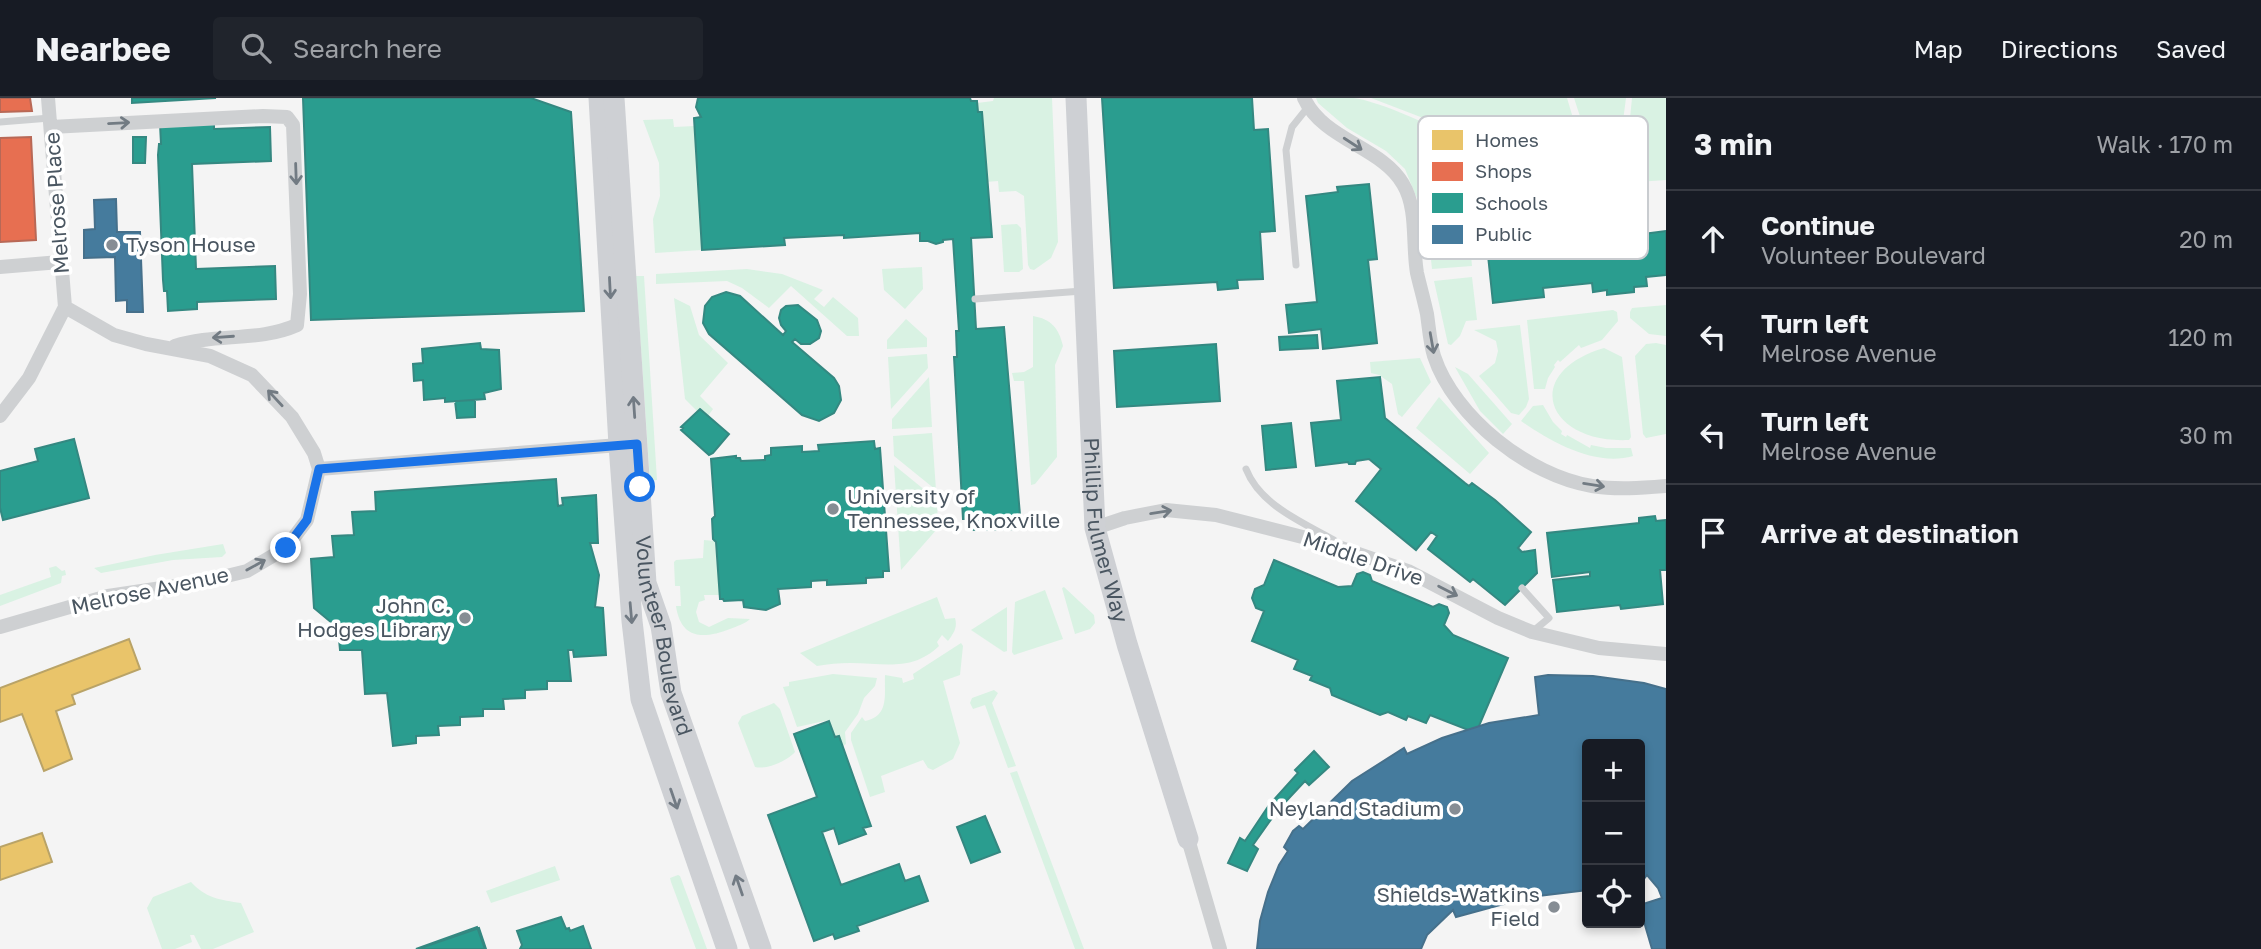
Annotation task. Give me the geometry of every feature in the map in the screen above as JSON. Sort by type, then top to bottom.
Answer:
[{"type":"street","name":"Melrose Place","points":[[48,98],[65,307]]},
{"type":"street","name":"Volunteer Boulevard","points":[[599,98],[628,444],[646,583],[661,626],[671,693],[761,949]]},
{"type":"street","name":"Volunteer Boulevard","points":[[614,98],[632,621],[641,699],[727,949]]},
{"type":"street","name":"Phillip Fulmer Way","points":[[1076,98],[1095,528],[1127,644],[1220,949]]},
{"type":"street","points":[[1306,102],[1335,132],[1388,166],[1402,181],[1410,204],[1418,274],[1434,356],[1466,413],[1499,442],[1544,470],[1566,479],[1612,488],[1666,486]]},
{"type":"street","points":[[51,122],[263,116],[287,117],[293,125],[300,294],[297,325],[280,333],[195,339],[172,347]]},
{"type":"street","points":[[0,267],[61,262]]},
{"type":"street","points":[[0,416],[29,378],[65,307],[114,335],[210,356],[252,375],[292,417],[314,453],[319,469],[628,444]]},
{"type":"street","name":"Melrose Avenue","points":[[0,627],[108,596],[202,582],[247,571],[286,548],[307,520],[319,469]]},
{"type":"street","name":"Middle Drive","points":[[1095,528],[1125,518],[1166,510],[1198,511],[1356,552],[1408,571],[1498,618],[1532,632],[1599,648],[1666,654]]},
{"type":"street","points":[[695,858],[726,848]]},
{"type":"lane","points":[[1296,265],[1286,150],[1292,127],[1306,102]]},
{"type":"lane","points":[[0,122],[51,122]]},
{"type":"lane","points":[[975,299],[1083,291]]},
{"type":"lane","points":[[1246,469],[1251,482],[1278,508],[1356,552]]},
{"type":"lane","points":[[1522,588],[1549,618],[1532,632]]},
{"type":"green space","points":[[994,98],[1052,98],[1058,242],[1051,258],[1034,270],[1028,265],[1024,196],[1016,191],[999,192],[998,181],[986,182],[982,112],[978,112],[977,103],[993,101]]},
{"type":"green space","points":[[1316,98],[1354,98],[1386,107],[1418,121],[1418,201],[1405,169],[1386,151],[1347,128],[1318,103]]},
{"type":"green space","points":[[1371,98],[1567,98],[1572,116],[1418,116]]},
{"type":"green space","points":[[1574,98],[1626,98],[1624,116],[1580,116]]},
{"type":"green space","points":[[1632,98],[1666,98],[1666,180],[1648,181],[1648,116],[1630,116]]},
{"type":"green space","points":[[673,119],[674,127],[695,126],[702,250],[655,253],[653,219],[660,196],[659,163],[643,120]]},
{"type":"green space","points":[[1017,224],[1021,228],[1023,269],[1019,272],[1004,272],[1001,225]]},
{"type":"green space","points":[[1431,259],[1471,259],[1472,266],[1432,269]]},
{"type":"green space","points":[[922,267],[923,289],[905,309],[884,290],[882,269]]},
{"type":"green space","points":[[747,269],[782,274],[823,290],[814,299],[824,307],[833,297],[858,318],[859,336],[847,336],[791,286],[769,308],[742,288],[727,281],[656,284],[656,274]]},
{"type":"green space","points":[[636,276],[644,276],[657,480],[650,481]]},
{"type":"green space","points":[[1472,277],[1477,320],[1466,321],[1460,336],[1451,345],[1448,344],[1434,281]]},
{"type":"green space","points":[[674,298],[690,306],[699,335],[728,363],[700,396],[713,409],[708,416],[700,409],[697,411],[685,399]]},
{"type":"green space","points":[[1666,305],[1666,336],[1649,334],[1630,318],[1632,308]]},
{"type":"green space","points":[[1613,310],[1617,312],[1618,321],[1602,340],[1581,348],[1579,345],[1560,362],[1558,360],[1545,389],[1534,389],[1527,320]]},
{"type":"green space","points":[[1033,316],[1045,319],[1053,325],[1063,346],[1055,365],[1057,457],[1035,484],[1031,485],[1024,381],[1014,381],[1012,373],[1024,372],[1033,367]]},
{"type":"green space","points":[[906,319],[927,338],[927,347],[887,349],[887,340]]},
{"type":"green space","points":[[1520,325],[1529,399],[1519,415],[1511,413],[1479,376],[1495,363],[1498,351],[1496,341],[1474,330]]},
{"type":"green space","points":[[1646,344],[1666,345],[1666,434],[1646,438],[1643,434],[1635,356]]},
{"type":"green space","points":[[1604,348],[1622,357],[1631,437],[1629,440],[1601,438],[1578,431],[1562,419],[1554,405],[1553,389],[1561,373],[1578,359]]},
{"type":"green space","points":[[927,354],[928,368],[891,409],[888,357]]},
{"type":"green space","points":[[1420,358],[1431,382],[1402,417],[1398,414],[1392,384],[1371,373],[1370,362]]},
{"type":"green space","points":[[1455,367],[1468,374],[1512,424],[1503,434],[1480,411]]},
{"type":"green space","points":[[929,377],[932,427],[892,429],[892,419]]},
{"type":"green space","points":[[1439,397],[1489,453],[1470,474],[1416,428]]},
{"type":"green space","points":[[1543,405],[1562,431],[1561,434],[1566,437],[1567,435],[1590,448],[1591,445],[1631,448],[1633,456],[1619,459],[1589,455],[1546,437],[1521,421],[1533,406]]},
{"type":"green space","points":[[932,433],[936,490],[894,456],[893,436]]},
{"type":"green space","points":[[894,465],[937,500],[938,528],[901,570]]},
{"type":"green space","points":[[704,540],[715,543],[720,595],[704,595],[705,600],[699,602],[696,612],[699,622],[709,627],[728,618],[750,619],[741,625],[703,635],[688,631],[679,617],[676,606],[681,606],[680,586],[675,586],[674,562],[703,558]]},
{"type":"green space","points":[[223,544],[226,553],[222,557],[173,560],[101,573],[94,568],[155,555]]},
{"type":"green space","points":[[56,566],[62,571],[65,570],[66,575],[62,576],[61,583],[0,606],[0,595],[51,577],[49,568]]},
{"type":"green space","points":[[1062,588],[1094,615],[1095,623],[1090,629],[1075,634]]},
{"type":"green space","points":[[1045,590],[1063,639],[1014,655],[1015,602]]},
{"type":"green space","points":[[937,597],[945,619],[955,618],[955,628],[948,641],[942,635],[937,642],[939,646],[918,660],[897,664],[846,663],[817,666],[800,653]]},
{"type":"green space","points":[[1007,607],[1007,651],[1004,652],[971,630]]},
{"type":"green space","points":[[961,643],[960,675],[943,681],[960,743],[953,759],[933,770],[928,768],[923,760],[881,776],[885,792],[870,797],[851,733],[862,717],[865,721],[873,718],[882,709],[885,675],[902,678],[903,683],[914,679],[913,674]]},
{"type":"green space","points":[[833,674],[877,678],[875,686],[864,698],[858,714],[845,732],[846,744],[843,746],[839,736],[835,737],[829,720],[797,727],[783,687],[789,686],[789,682]]},
{"type":"green space","points":[[994,690],[998,693],[992,703],[1016,766],[1008,768],[985,705],[973,709],[970,703],[972,698]]},
{"type":"green space","points":[[774,703],[780,709],[795,752],[776,764],[755,767],[738,723],[742,716]]},
{"type":"green space","points":[[1017,771],[1084,949],[1075,949],[1010,773]]},
{"type":"green space","points":[[555,866],[560,880],[491,903],[486,891]]},
{"type":"green space","points":[[678,875],[707,949],[696,949],[670,878]]},
{"type":"green space","points":[[191,882],[208,895],[241,903],[254,932],[213,949],[201,949],[194,935],[190,935],[192,942],[175,949],[162,949],[147,908],[153,897]]},
{"type":"building: Homes","points":[[129,639],[140,669],[72,695],[75,704],[56,711],[72,759],[44,771],[22,714],[0,722],[0,688]]},
{"type":"building: Homes","points":[[42,833],[52,862],[0,880],[0,847]]},
{"type":"building: Shops","points":[[0,98],[30,98],[32,111],[0,112]]},
{"type":"building: Shops","points":[[31,137],[36,240],[0,242],[0,138]]},
{"type":"building: Schools","points":[[132,98],[216,98],[132,103]]},
{"type":"building: Schools","points":[[303,98],[531,98],[571,112],[584,311],[311,320]]},
{"type":"building: Schools","points":[[698,98],[970,98],[971,101],[977,101],[978,112],[982,112],[992,237],[971,238],[976,329],[1004,327],[1020,515],[1017,515],[1018,529],[969,530],[969,519],[963,519],[954,357],[957,357],[956,331],[959,331],[953,239],[936,244],[920,241],[920,233],[844,238],[844,235],[784,238],[785,245],[702,250],[694,118],[701,117],[696,107]]},
{"type":"building: Schools","points":[[1102,98],[1252,98],[1254,130],[1268,129],[1275,231],[1260,232],[1263,279],[1237,280],[1238,288],[1218,290],[1217,282],[1114,288]]},
{"type":"building: Schools","points":[[214,123],[214,129],[270,127],[271,161],[192,164],[196,269],[275,266],[276,299],[197,302],[197,309],[168,311],[167,291],[164,291],[163,280],[158,155],[161,144],[160,124]]},
{"type":"building: Schools","points":[[133,137],[146,137],[145,163],[133,163]]},
{"type":"building: Schools","points":[[1369,184],[1377,259],[1368,260],[1377,343],[1323,349],[1321,329],[1289,333],[1286,305],[1317,302],[1306,196],[1338,192],[1337,187]]},
{"type":"building: Schools","points":[[1666,231],[1666,275],[1646,277],[1647,286],[1634,287],[1634,292],[1607,295],[1607,290],[1593,292],[1592,283],[1543,288],[1544,297],[1493,303],[1488,259],[1648,259],[1648,233]]},
{"type":"building: Schools","points":[[726,292],[740,296],[783,335],[786,331],[779,318],[781,310],[786,306],[798,305],[817,320],[821,331],[819,338],[810,344],[801,344],[795,339],[792,342],[834,378],[839,386],[841,400],[834,413],[819,421],[802,415],[709,334],[703,323],[705,306],[712,297]]},
{"type":"building: Schools","points":[[1317,335],[1318,348],[1280,350],[1279,337]]},
{"type":"building: Schools","points":[[480,343],[481,349],[499,350],[501,389],[484,393],[485,399],[445,402],[445,398],[424,400],[423,380],[414,381],[413,364],[423,363],[422,349]]},
{"type":"building: Schools","points":[[1216,344],[1220,401],[1117,407],[1114,351]]},
{"type":"building: Schools","points":[[1380,377],[1385,418],[1469,486],[1472,483],[1495,500],[1531,532],[1518,548],[1522,552],[1535,550],[1537,573],[1505,605],[1473,579],[1470,582],[1428,549],[1437,536],[1431,532],[1416,550],[1356,501],[1381,469],[1369,459],[1356,461],[1355,464],[1348,462],[1316,466],[1311,423],[1341,420],[1337,381]]},
{"type":"building: Schools","points":[[475,400],[475,417],[457,418],[455,401]]},
{"type":"building: Schools","points":[[700,409],[729,434],[709,455],[681,430]]},
{"type":"building: Schools","points":[[1291,423],[1296,467],[1266,470],[1262,426]]},
{"type":"building: Schools","points":[[74,439],[89,498],[3,520],[0,508],[0,471],[38,461],[35,449]]},
{"type":"building: Schools","points":[[874,441],[875,449],[880,448],[889,571],[883,571],[883,577],[866,578],[866,583],[827,585],[827,580],[811,581],[811,587],[778,589],[780,604],[766,610],[744,607],[743,600],[720,599],[716,542],[713,539],[712,519],[715,516],[711,459],[736,456],[741,461],[765,460],[765,456],[771,455],[771,448],[802,446],[802,452],[819,451],[818,445]]},
{"type":"building: Schools","name":"John C. Hodges Library","points":[[556,479],[558,506],[563,505],[562,498],[596,495],[598,543],[590,543],[599,575],[595,607],[603,608],[606,655],[574,657],[573,650],[568,650],[571,681],[547,681],[547,689],[525,690],[525,698],[503,699],[504,709],[483,709],[483,716],[460,717],[460,725],[438,726],[439,735],[416,736],[416,743],[393,746],[387,693],[365,694],[362,650],[340,650],[338,628],[314,608],[311,559],[334,557],[332,536],[354,535],[352,512],[376,511],[375,492]]},
{"type":"building: Schools","points":[[1655,516],[1656,521],[1666,520],[1666,570],[1660,570],[1663,604],[1621,609],[1620,605],[1557,612],[1553,580],[1590,576],[1590,572],[1552,577],[1547,533],[1639,523],[1639,518]]},
{"type":"building: Schools","points":[[1274,560],[1338,587],[1352,586],[1357,574],[1363,572],[1370,575],[1372,581],[1433,607],[1439,604],[1447,607],[1449,613],[1444,625],[1453,635],[1508,658],[1476,733],[1430,715],[1426,723],[1408,716],[1406,720],[1388,712],[1380,715],[1332,695],[1330,688],[1310,680],[1312,676],[1294,669],[1298,660],[1252,641],[1264,611],[1256,608],[1252,598],[1255,589],[1264,585]]},
{"type":"building: Schools","points":[[829,721],[835,737],[839,736],[871,826],[863,828],[866,834],[839,844],[834,828],[822,832],[841,885],[899,864],[905,881],[919,876],[928,901],[857,926],[859,931],[835,939],[833,934],[814,941],[768,815],[817,797],[794,734]]},
{"type":"building: Schools","points":[[1314,751],[1329,767],[1309,785],[1305,781],[1277,811],[1253,845],[1258,849],[1247,871],[1228,863],[1240,838],[1245,841],[1269,805],[1298,773],[1295,770]]},
{"type":"building: Schools","points":[[985,816],[1000,852],[971,863],[957,827]]},
{"type":"building: Schools","points":[[561,917],[566,929],[569,928],[570,931],[583,926],[591,949],[520,949],[522,945],[517,931]]},
{"type":"building: Schools","points":[[477,927],[485,949],[416,949]]},
{"type":"building: Schools","points":[[479,928],[486,949],[418,949]]},
{"type":"building: Public","name":"Tyson House","points":[[116,199],[117,232],[140,232],[143,312],[127,312],[127,300],[116,301],[115,257],[84,258],[84,230],[95,229],[94,200]]},
{"type":"building: Public","name":"Neyland Stadium","points":[[1593,676],[1666,689],[1666,949],[1652,949],[1645,925],[1645,903],[1662,898],[1658,888],[1647,875],[1645,878],[1645,739],[1582,739],[1582,891],[1530,897],[1456,917],[1453,910],[1427,935],[1421,949],[1257,949],[1260,921],[1268,892],[1288,851],[1284,847],[1293,831],[1299,826],[1303,829],[1352,781],[1404,748],[1407,754],[1442,738],[1489,723],[1539,715],[1535,677]]},
{"type":"place","name":"Tyson House","points":[[112,245]]},
{"type":"place","name":"University of Tennessee, Knoxville","points":[[833,509]]},
{"type":"place","name":"John C. Hodges Library","points":[[465,618]]},
{"type":"place","name":"Neyland Stadium","points":[[1455,809]]},
{"type":"place","name":"Shields-Watkins Field","points":[[1554,907]]},
{"type":"route","points":[[286,548],[307,520],[319,469],[637,444],[640,487]]}]
